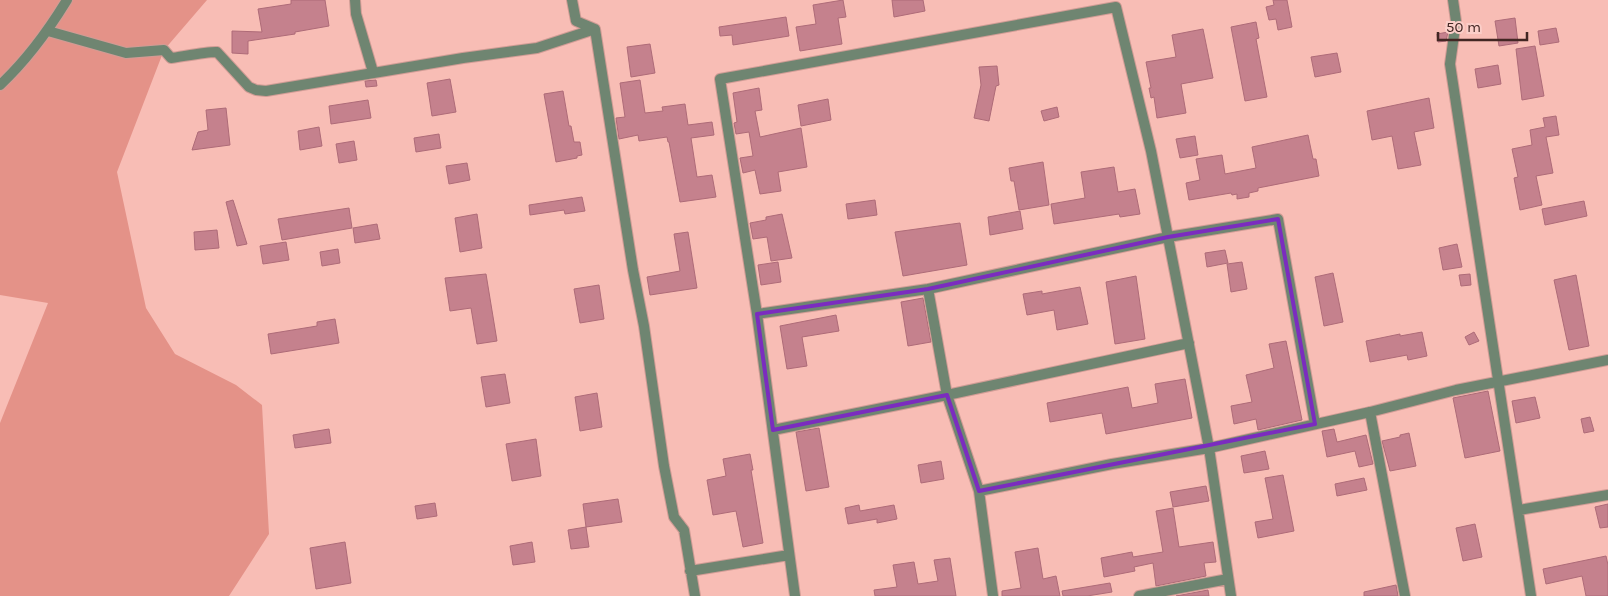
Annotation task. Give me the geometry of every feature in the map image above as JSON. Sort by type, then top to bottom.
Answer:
[{"type":"street","points":[[0,85],[17,69],[48,31],[67,0]]},
{"type":"street","points":[[355,0],[356,14],[373,72]]},
{"type":"street","points":[[572,0],[576,21],[595,29]]},
{"type":"street","points":[[1452,0],[1456,21],[1450,64],[1531,596]]},
{"type":"street","points":[[795,596],[757,314],[720,79],[1116,7],[1151,151],[1189,343],[1209,448],[1231,596]]},
{"type":"street","points":[[48,31],[126,53],[164,50],[171,58],[212,51],[217,52],[249,87],[266,91],[373,72],[537,48],[595,29]]},
{"type":"street","points":[[595,29],[633,270],[644,326],[664,466],[674,517],[684,530],[695,596]]},
{"type":"street","points":[[757,314],[928,289],[1168,237],[1278,219],[1315,424]]},
{"type":"street","points":[[928,289],[947,395],[979,490],[993,596]]},
{"type":"street","points":[[773,430],[1189,343]]},
{"type":"street","points":[[979,490],[1102,466],[1209,448],[1370,412],[1439,394],[1608,360]]},
{"type":"street","points":[[1370,412],[1405,596]]},
{"type":"street","points":[[1519,510],[1608,495]]},
{"type":"street","points":[[690,571],[789,555]]},
{"type":"street","points":[[1139,596],[1228,578]]},
{"type":"highlighted area","points":[[1278,219],[1315,424],[979,491],[947,395],[773,430],[757,314],[928,289],[1168,237]]},
{"type":"shaded area","points":[[0,0],[207,0],[164,50],[117,172],[146,308],[175,354],[236,385],[262,405],[269,534],[229,596],[0,596],[0,423],[48,303],[0,295]]},
{"type":"building","points":[[291,0],[325,0],[329,26],[295,32],[295,34],[248,41],[248,54],[232,53],[232,31],[262,32],[258,9],[291,4]]},
{"type":"building","points":[[843,0],[846,17],[838,18],[842,44],[800,51],[796,27],[816,24],[813,5]]},
{"type":"building","points":[[892,0],[923,0],[925,11],[894,17]]},
{"type":"building","points":[[1273,0],[1287,0],[1292,27],[1278,30],[1276,19],[1269,20],[1266,7],[1274,5]]},
{"type":"building","points":[[786,17],[789,36],[733,45],[732,35],[720,36],[719,27]]},
{"type":"building","points":[[1515,18],[1518,43],[1499,46],[1495,21]]},
{"type":"building","points":[[1256,22],[1259,38],[1256,39],[1267,97],[1245,101],[1231,27]]},
{"type":"building","points":[[1556,28],[1559,42],[1540,45],[1538,31]]},
{"type":"building","points":[[1203,29],[1213,78],[1181,84],[1186,113],[1157,118],[1154,97],[1151,98],[1149,88],[1151,88],[1146,62],[1176,57],[1172,35]]},
{"type":"building","points":[[1448,32],[1446,41],[1438,42],[1437,34]]},
{"type":"building","points":[[650,44],[655,73],[631,77],[627,47]]},
{"type":"building","points":[[1535,46],[1544,96],[1522,100],[1516,49]]},
{"type":"building","points":[[1337,53],[1341,72],[1315,77],[1311,57]]},
{"type":"building","points":[[1498,65],[1501,84],[1478,88],[1475,69]]},
{"type":"building","points":[[997,66],[999,85],[996,86],[989,121],[974,118],[981,85],[979,67]]},
{"type":"building","points":[[450,79],[456,112],[432,116],[427,83]]},
{"type":"building","points":[[376,80],[377,86],[366,87],[365,81]]},
{"type":"building","points":[[640,80],[645,113],[663,111],[662,107],[685,104],[688,125],[712,122],[714,135],[691,138],[697,177],[712,175],[716,197],[680,202],[667,137],[639,141],[638,135],[619,139],[616,118],[625,117],[620,83]]},
{"type":"building","points":[[759,88],[762,110],[755,111],[760,137],[801,128],[807,167],[778,172],[781,191],[760,194],[755,170],[743,173],[740,158],[753,156],[749,132],[736,134],[734,123],[737,122],[733,93]]},
{"type":"building","points":[[563,91],[569,126],[571,126],[574,142],[580,142],[582,155],[577,156],[577,158],[556,162],[544,94]]},
{"type":"building","points":[[1429,98],[1434,128],[1414,132],[1421,165],[1398,169],[1392,136],[1372,140],[1367,111]]},
{"type":"building","points":[[828,99],[831,120],[801,126],[798,105]]},
{"type":"building","points":[[368,100],[371,118],[331,124],[329,106]]},
{"type":"building","points":[[1057,107],[1059,117],[1044,121],[1041,111]]},
{"type":"building","points":[[226,108],[230,145],[192,150],[198,132],[208,130],[206,110]]},
{"type":"building","points":[[1556,116],[1559,135],[1546,137],[1553,173],[1536,176],[1542,205],[1520,210],[1514,178],[1518,177],[1512,149],[1532,145],[1530,130],[1545,127],[1543,118]]},
{"type":"building","points":[[319,127],[322,146],[300,150],[298,131]]},
{"type":"building","points":[[439,134],[441,148],[416,152],[414,138]]},
{"type":"building","points":[[1308,135],[1313,159],[1316,159],[1319,176],[1258,188],[1258,191],[1249,193],[1249,197],[1237,199],[1237,194],[1232,195],[1231,193],[1189,200],[1186,183],[1200,180],[1196,159],[1222,155],[1225,174],[1256,168],[1252,147]]},
{"type":"building","points":[[1195,136],[1198,155],[1180,158],[1176,139]]},
{"type":"building","points":[[354,141],[357,160],[339,163],[336,144]]},
{"type":"building","points":[[1043,162],[1049,205],[1019,210],[1014,181],[1011,181],[1009,168]]},
{"type":"building","points":[[467,163],[470,180],[449,184],[446,166]]},
{"type":"building","points":[[1114,167],[1118,192],[1135,189],[1140,214],[1120,217],[1119,214],[1054,224],[1051,204],[1085,198],[1081,172]]},
{"type":"building","points":[[582,197],[585,211],[565,214],[564,210],[530,215],[529,205]]},
{"type":"building","points":[[233,200],[247,244],[237,246],[226,202]]},
{"type":"building","points":[[875,200],[877,215],[848,219],[846,204]]},
{"type":"building","points":[[1584,201],[1587,216],[1545,225],[1542,209]]},
{"type":"building","points":[[349,208],[352,228],[282,240],[278,219]]},
{"type":"building","points":[[1020,211],[1023,229],[990,235],[988,217]]},
{"type":"building","points":[[477,214],[482,248],[460,252],[455,218]]},
{"type":"building","points":[[782,214],[792,258],[771,261],[767,237],[753,239],[750,223]]},
{"type":"building","points":[[960,223],[967,265],[903,276],[895,232]]},
{"type":"building","points":[[377,224],[380,239],[355,243],[353,228]]},
{"type":"building","points":[[217,230],[219,248],[195,250],[194,232]]},
{"type":"building","points":[[688,232],[697,288],[650,295],[647,277],[680,271],[674,234]]},
{"type":"building","points":[[286,242],[289,260],[263,264],[260,246]]},
{"type":"building","points":[[1457,244],[1462,267],[1443,270],[1439,248]]},
{"type":"building","points":[[338,249],[340,263],[322,266],[320,252]]},
{"type":"building","points":[[1225,250],[1228,263],[1207,267],[1205,253]]},
{"type":"building","points":[[778,262],[781,282],[761,285],[758,265]]},
{"type":"building","points":[[1242,262],[1247,289],[1231,292],[1227,264]]},
{"type":"building","points":[[1333,273],[1343,322],[1324,326],[1315,277]]},
{"type":"building","points":[[486,274],[497,341],[477,344],[471,308],[450,311],[445,278]]},
{"type":"building","points":[[1470,274],[1471,285],[1461,286],[1459,275]]},
{"type":"building","points":[[1576,275],[1589,346],[1569,350],[1554,280]]},
{"type":"building","points":[[1136,276],[1145,339],[1115,344],[1106,282]]},
{"type":"building","points":[[599,285],[604,319],[580,323],[574,289]]},
{"type":"building","points":[[1080,287],[1088,324],[1057,330],[1054,310],[1027,315],[1023,294],[1042,291],[1042,294]]},
{"type":"building","points":[[923,298],[931,342],[908,346],[901,302]]},
{"type":"building","points":[[836,315],[839,331],[802,337],[807,366],[787,369],[780,326]]},
{"type":"building","points":[[335,319],[339,343],[271,354],[268,334],[317,326],[317,322]]},
{"type":"building","points":[[1422,332],[1427,356],[1408,360],[1407,355],[1370,362],[1366,341],[1400,334],[1400,336]]},
{"type":"building","points":[[1474,332],[1479,341],[1469,345],[1465,337]]},
{"type":"building","points":[[1286,341],[1302,420],[1258,430],[1256,419],[1234,424],[1231,406],[1252,402],[1246,375],[1274,368],[1269,344]]},
{"type":"building","points":[[505,374],[510,403],[486,407],[481,377]]},
{"type":"building","points":[[1185,379],[1192,418],[1106,434],[1102,413],[1050,422],[1047,403],[1128,387],[1132,408],[1158,403],[1155,384]]},
{"type":"building","points":[[1488,391],[1500,451],[1465,458],[1453,398]]},
{"type":"building","points":[[597,393],[602,427],[580,431],[575,397]]},
{"type":"building","points":[[1535,397],[1540,418],[1516,423],[1512,401]]},
{"type":"building","points":[[1590,417],[1594,431],[1584,433],[1581,419]]},
{"type":"building","points":[[819,428],[829,487],[806,491],[796,432]]},
{"type":"building","points":[[329,429],[331,443],[295,448],[293,435]]},
{"type":"building","points":[[1334,429],[1337,442],[1366,435],[1373,464],[1359,467],[1355,451],[1327,457],[1322,431]]},
{"type":"building","points":[[1409,433],[1416,466],[1390,471],[1382,441]]},
{"type":"building","points":[[536,439],[541,476],[512,481],[506,444]]},
{"type":"building","points":[[1265,451],[1269,469],[1244,473],[1241,456]]},
{"type":"building","points":[[750,454],[763,543],[743,547],[736,511],[713,515],[707,480],[726,476],[723,459]]},
{"type":"building","points":[[941,461],[944,479],[921,483],[918,465]]},
{"type":"building","points":[[1283,475],[1294,531],[1258,538],[1255,522],[1273,519],[1265,478]]},
{"type":"building","points":[[1364,478],[1367,490],[1337,496],[1335,484]]},
{"type":"building","points":[[1206,486],[1209,501],[1173,507],[1170,492]]},
{"type":"building","points":[[618,499],[622,522],[586,527],[583,504]]},
{"type":"building","points":[[435,503],[437,516],[417,519],[415,506]]},
{"type":"building","points":[[1608,504],[1608,527],[1600,528],[1595,507]]},
{"type":"building","points":[[859,505],[860,511],[894,505],[897,519],[877,523],[877,519],[848,524],[845,508]]},
{"type":"building","points":[[1173,508],[1179,547],[1213,542],[1216,562],[1204,563],[1206,576],[1156,586],[1153,563],[1134,567],[1135,571],[1104,577],[1101,558],[1132,552],[1133,557],[1163,552],[1156,511]]},
{"type":"building","points":[[1475,524],[1482,557],[1463,561],[1456,528]]},
{"type":"building","points":[[586,527],[589,547],[571,549],[568,530]]},
{"type":"building","points":[[345,542],[351,583],[316,589],[310,548]]},
{"type":"building","points":[[532,542],[535,562],[513,565],[510,546]]},
{"type":"building","points":[[1038,548],[1043,579],[1056,576],[1060,596],[1002,596],[1002,591],[1021,588],[1015,552]]},
{"type":"building","points":[[1606,556],[1608,565],[1608,596],[1586,596],[1582,576],[1546,584],[1543,569]]},
{"type":"building","points":[[950,558],[956,596],[875,596],[874,590],[897,587],[893,565],[914,562],[918,584],[938,581],[934,560]]},
{"type":"building","points":[[1110,583],[1112,592],[1087,596],[1063,596],[1062,591]]},
{"type":"building","points":[[1396,585],[1398,596],[1364,596],[1364,592]]},
{"type":"building","points":[[1208,590],[1209,596],[1176,596]]}]
